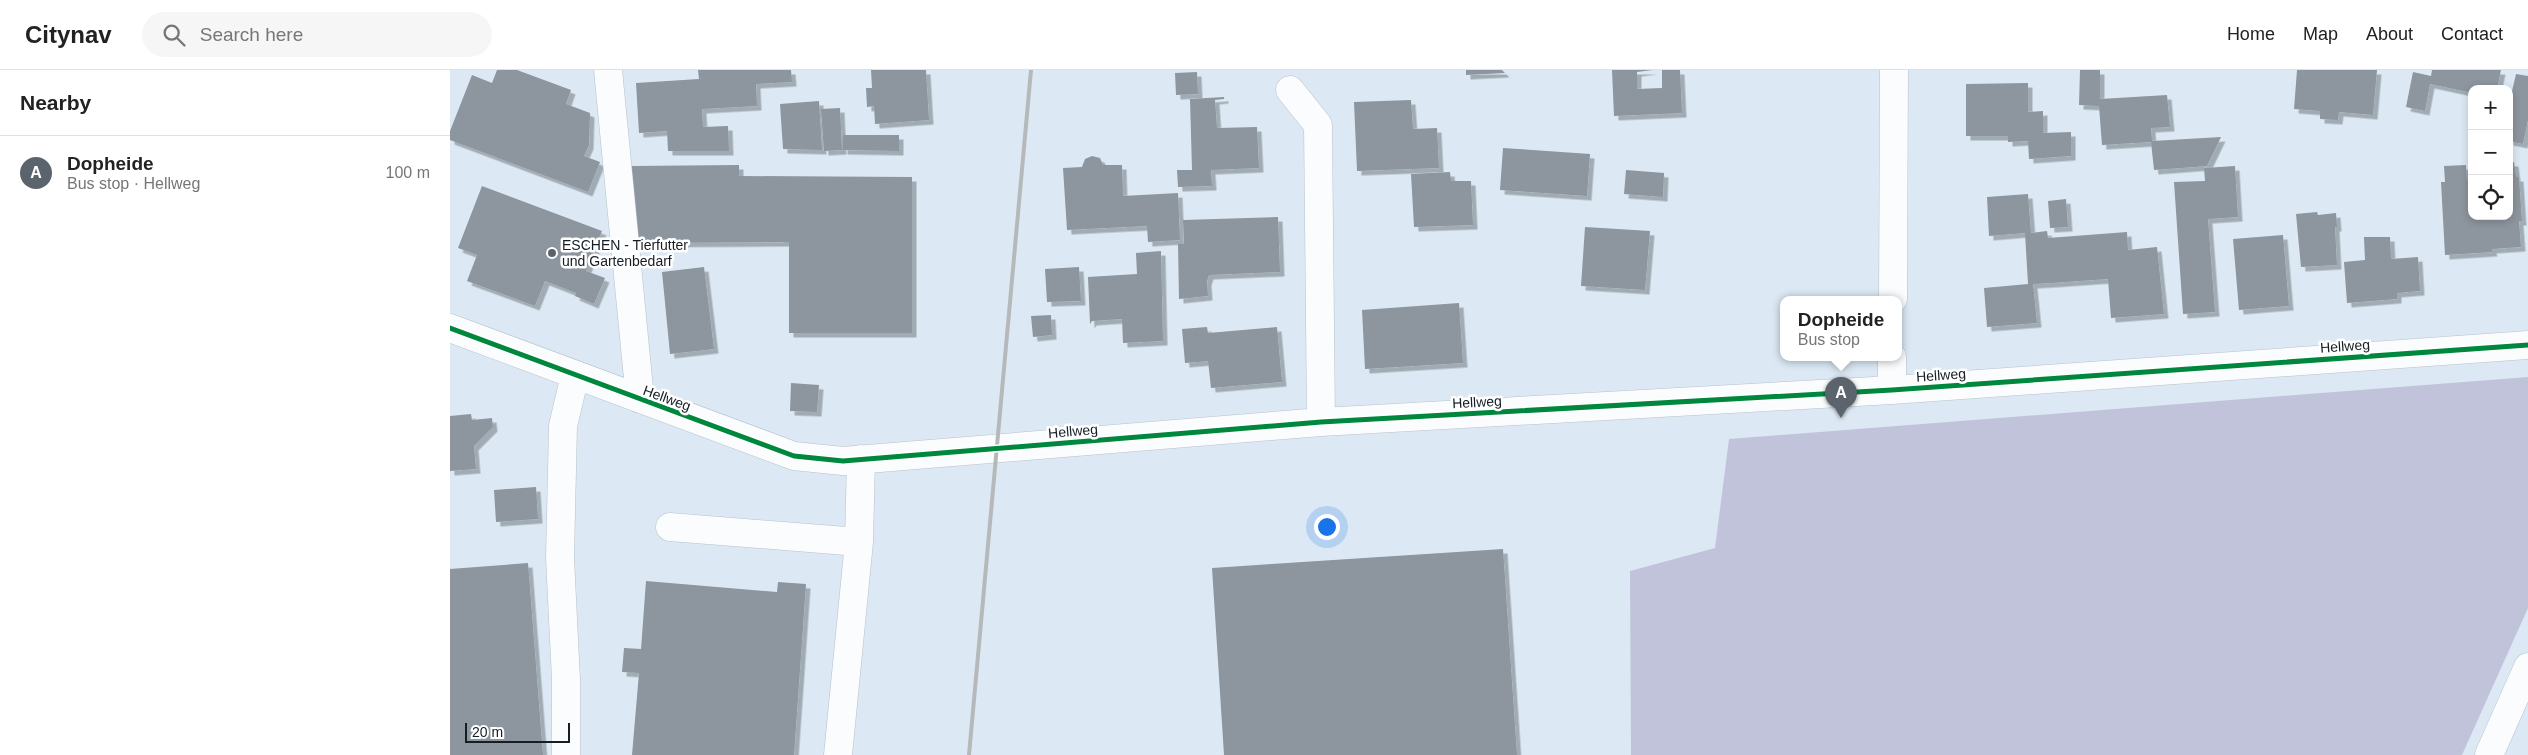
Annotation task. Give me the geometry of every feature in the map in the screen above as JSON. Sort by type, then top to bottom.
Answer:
[{"type":"street","points":[[608,70],[640,400]]},
{"type":"street","points":[[1893,296],[1894,70]]},
{"type":"street","points":[[1290,90],[1318,125],[1321,422]]},
{"type":"street","name":"Hellweg","points":[[450,328],[794,456],[843,460],[997,450],[1321,422],[1892,390],[2528,345]]},
{"type":"street","points":[[1892,361],[1892,390]]},
{"type":"street","points":[[566,755],[566,680],[560,558],[563,436],[575,375]]},
{"type":"street","points":[[838,755],[858,542],[861,459]]},
{"type":"street","points":[[670,527],[858,542]]},
{"type":"street","points":[[2489,755],[2528,667]]},
{"type":"shaded area","points":[[2528,377],[2528,608],[2462,755],[1631,755],[1630,571],[1715,548],[1729,439]]},
{"type":"building","points":[[497,70],[517,70],[571,90],[566,104],[590,113],[589,145],[584,156],[600,162],[588,192],[450,140],[450,131],[472,75],[492,83]]},
{"type":"building","points":[[698,70],[791,70],[792,82],[756,84],[757,106],[702,109],[703,127],[728,126],[729,151],[668,151],[667,131],[639,133],[636,83],[699,79]]},
{"type":"building","points":[[871,70],[926,70],[929,120],[875,124],[874,106],[867,107],[866,88],[872,88]]},
{"type":"building","points":[[1466,70],[1502,70],[1505,73],[1466,75]]},
{"type":"building","points":[[1612,70],[1653,70],[1637,72],[1637,89],[1662,88],[1662,70],[1680,70],[1682,113],[1614,116]]},
{"type":"building","points":[[2080,70],[2100,70],[2100,99],[2167,95],[2170,127],[2151,128],[2152,141],[2221,137],[2207,166],[2154,170],[2151,142],[2102,145],[2099,106],[2079,105]]},
{"type":"building","points":[[2297,70],[2377,70],[2373,115],[2339,112],[2338,120],[2320,119],[2320,111],[2294,109]]},
{"type":"building","points":[[2432,70],[2501,70],[2498,85],[2468,85],[2468,92],[2430,84],[2425,111],[2406,107],[2413,72],[2431,76]]},
{"type":"building","points":[[1197,72],[1198,94],[1176,95],[1175,73]]},
{"type":"building","points":[[2516,74],[2528,76],[2528,120],[2523,144],[2513,142],[2513,87]]},
{"type":"building","points":[[2028,83],[2028,112],[2043,111],[2043,133],[2071,132],[2071,156],[2029,159],[2028,141],[2008,142],[2008,136],[1966,136],[1966,84]]},
{"type":"building","points":[[1224,97],[1224,99],[1215,100],[1217,128],[1257,127],[1259,168],[1211,170],[1212,186],[1178,187],[1177,170],[1192,170],[1190,99]]},
{"type":"building","points":[[1411,100],[1413,129],[1437,128],[1439,168],[1357,171],[1354,102]]},
{"type":"building","points":[[819,101],[822,150],[783,149],[780,104]]},
{"type":"building","points":[[840,108],[842,150],[824,151],[821,109]]},
{"type":"building","points":[[843,135],[899,135],[899,151],[843,150]]},
{"type":"building","points":[[1503,148],[1590,154],[1587,196],[1500,190]]},
{"type":"building","points":[[1092,156],[1100,158],[1103,165],[1122,165],[1123,196],[1178,193],[1180,240],[1148,242],[1147,226],[1067,230],[1063,168],[1082,167],[1085,159]]},
{"type":"building","points":[[2514,162],[2516,177],[2519,177],[2522,221],[2519,221],[2521,247],[2492,249],[2493,252],[2445,255],[2441,182],[2445,182],[2444,166],[2466,165],[2468,220],[2513,220]]},
{"type":"building","points":[[739,165],[739,176],[912,177],[912,333],[789,333],[789,242],[632,243],[631,166]]},
{"type":"building","points":[[2235,166],[2238,217],[2208,219],[2215,312],[2183,314],[2174,182],[2205,181],[2204,168]]},
{"type":"building","points":[[1626,170],[1664,173],[1663,197],[1624,194]]},
{"type":"building","points":[[1450,172],[1451,181],[1471,181],[1473,225],[1414,227],[1411,174]]},
{"type":"building","points":[[482,186],[602,231],[586,271],[605,278],[594,304],[575,296],[576,293],[545,281],[535,306],[467,281],[477,255],[458,248]]},
{"type":"building","points":[[2028,194],[2031,233],[2047,231],[2048,238],[2127,232],[2128,250],[2157,247],[2164,314],[2111,318],[2108,279],[2033,284],[2037,323],[1987,327],[1984,288],[2028,284],[2025,233],[1989,236],[1987,197]]},
{"type":"building","points":[[2066,199],[2068,227],[2050,228],[2048,201]]},
{"type":"building","points":[[2317,212],[2318,215],[2336,213],[2337,265],[2301,267],[2296,214]]},
{"type":"building","points":[[1278,217],[1280,272],[1209,275],[1207,281],[1208,296],[1179,299],[1178,244],[1184,244],[1183,220]]},
{"type":"building","points":[[1585,227],[1650,231],[1645,290],[1581,286]]},
{"type":"building","points":[[2283,235],[2289,306],[2239,310],[2233,239]]},
{"type":"building","points":[[2364,237],[2390,237],[2391,259],[2418,257],[2420,291],[2397,293],[2397,299],[2347,303],[2344,262],[2365,260]]},
{"type":"building","points":[[1161,251],[1163,341],[1123,343],[1122,319],[1092,321],[1090,324],[1088,277],[1137,274],[1136,253]]},
{"type":"building","points":[[704,267],[714,349],[670,354],[662,272]]},
{"type":"building","points":[[1079,267],[1081,301],[1047,302],[1045,269]]},
{"type":"building","points":[[1459,303],[1463,363],[1365,369],[1362,310]]},
{"type":"building","points":[[1051,315],[1052,335],[1033,337],[1031,316]]},
{"type":"building","points":[[1207,327],[1208,333],[1277,327],[1282,382],[1211,388],[1208,361],[1185,363],[1182,329]]},
{"type":"building","points":[[791,383],[819,385],[817,412],[790,411]]},
{"type":"building","points":[[471,414],[472,420],[492,418],[493,427],[474,446],[476,469],[450,471],[450,416]]},
{"type":"building","points":[[536,487],[538,519],[496,522],[494,490]]},
{"type":"building","points":[[1503,549],[1517,755],[1224,755],[1212,568]]},
{"type":"building","points":[[528,563],[543,755],[450,755],[450,569]]},
{"type":"building","points":[[646,581],[777,592],[778,582],[806,584],[794,755],[632,755],[639,673],[622,672],[624,648],[641,649]]},
{"type":"railway","points":[[969,755],[1031,70]]},
{"type":"cycle path","points":[[450,328],[794,456],[843,461],[1321,422],[1892,390],[2528,345]]},
{"type":"place","name":"ESCHEN - Tierfutter und Gartenbedarf","points":[[552,253]]},
{"type":"place","name":"Dopheide","points":[[1841,418]]}]
